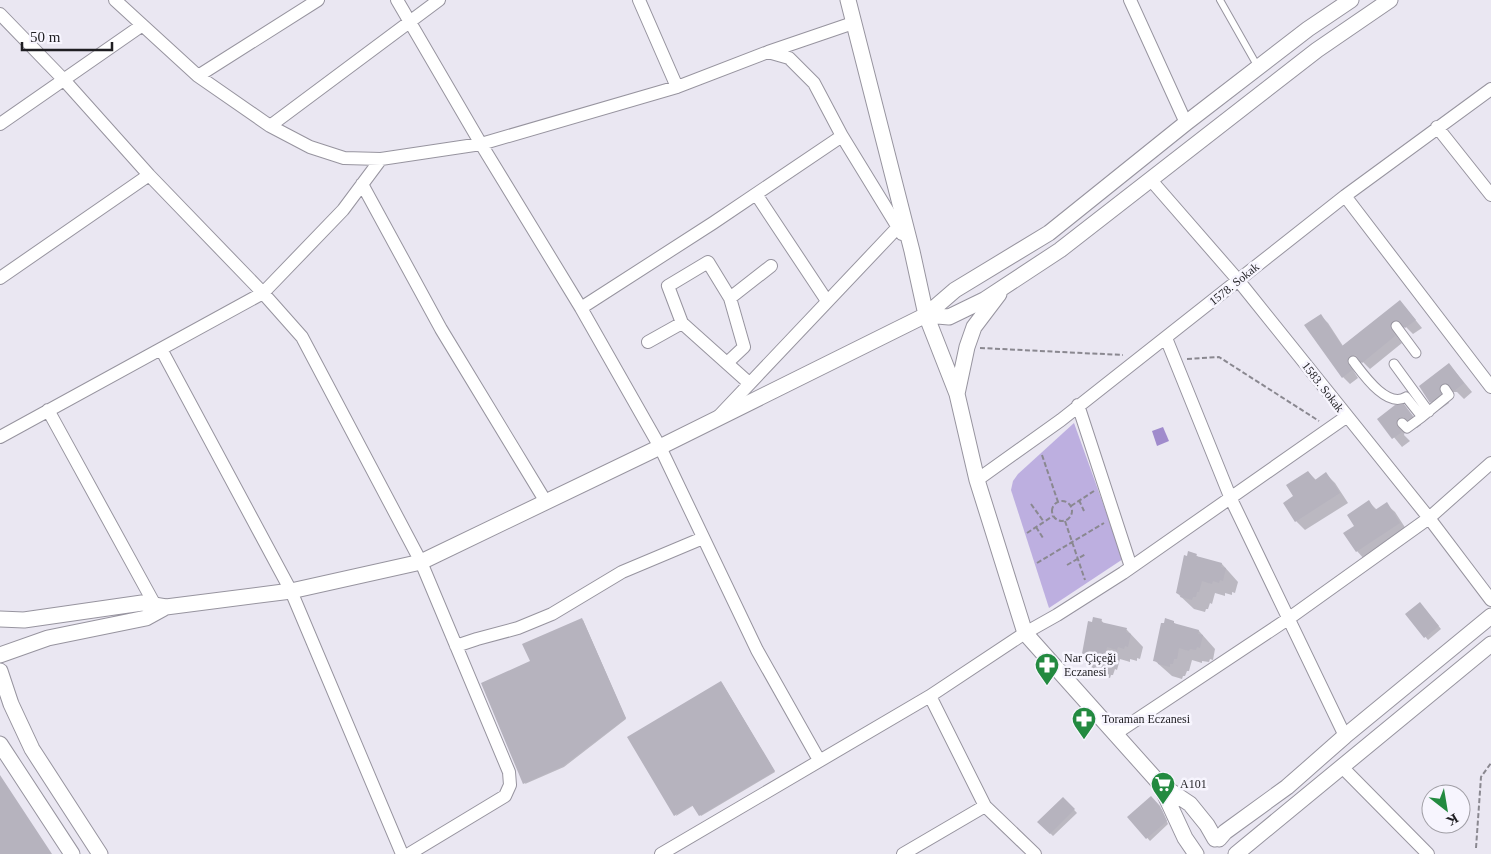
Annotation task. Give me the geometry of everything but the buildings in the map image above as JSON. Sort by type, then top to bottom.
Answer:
[{"type":"street","points":[[198,76],[318,0]]},
{"type":"street","points":[[397,0],[481,144],[581,308],[660,447],[757,650],[819,760]]},
{"type":"street","points":[[270,126],[439,0]]},
{"type":"street","points":[[638,0],[677,87]]},
{"type":"street","points":[[848,0],[912,251],[926,315],[957,394],[977,480],[1026,633],[1160,784],[1190,804],[1207,825],[1205,846]]},
{"type":"street","points":[[1130,0],[1186,123]]},
{"type":"street","points":[[0,619],[24,620],[142,603],[161,606],[291,591],[421,562],[660,447],[926,315],[954,290],[1048,233],[1258,67],[1308,29],[1351,0]]},
{"type":"street","points":[[926,315],[949,317],[984,300],[1060,250],[1317,50],[1390,0]]},
{"type":"street","points":[[121,2],[141,26],[198,76],[270,126],[310,147],[344,158],[381,159],[481,144],[677,87],[768,52],[853,23]]},
{"type":"street","points":[[0,14],[64,80],[149,175],[263,293],[302,337],[421,562],[509,772],[510,785],[505,796],[409,854]]},
{"type":"street","points":[[0,124],[141,26]]},
{"type":"street","points":[[768,52],[788,58],[814,83],[842,136],[912,251]]},
{"type":"street","name":"1578. Sokak","points":[[977,480],[1010,458],[1078,406],[1345,196],[1491,89]]},
{"type":"street","points":[[1437,127],[1491,195]]},
{"type":"street","points":[[581,308],[842,136]]},
{"type":"street","points":[[0,437],[263,293],[343,210],[381,159]]},
{"type":"street","points":[[0,278],[149,175]]},
{"type":"street","name":"1583. Sokak","points":[[1150,179],[1238,280],[1491,600]]},
{"type":"street","points":[[362,184],[441,329],[546,502]]},
{"type":"street","points":[[756,194],[828,301]]},
{"type":"street","points":[[1345,196],[1491,387]]},
{"type":"street","points":[[715,420],[898,227]]},
{"type":"street","points":[[727,363],[744,347],[730,298],[708,262],[668,286],[682,322],[727,363],[749,383]]},
{"type":"street","points":[[730,298],[771,266]]},
{"type":"street","points":[[957,394],[967,347],[974,327],[1007,285]]},
{"type":"street","points":[[648,342],[682,322]]},
{"type":"street","points":[[1396,326],[1416,352]]},
{"type":"street","points":[[1166,338],[1231,499],[1345,736]]},
{"type":"street","points":[[161,349],[291,591],[402,854]]},
{"type":"street","points":[[1353,361],[1372,386],[1392,399],[1402,400],[1406,397],[1425,414]]},
{"type":"street","points":[[1394,364],[1425,414]]},
{"type":"street","points":[[1402,423],[1407,428],[1449,395],[1444,389]]},
{"type":"street","points":[[1078,406],[1131,567]]},
{"type":"street","points":[[48,410],[161,606]]},
{"type":"street","points":[[661,854],[930,696],[1026,633],[1058,615],[1231,499],[1346,417]]},
{"type":"street","points":[[1115,734],[1288,619],[1428,518],[1491,464]]},
{"type":"street","points":[[456,646],[518,628],[552,614],[622,572],[703,538]]},
{"type":"street","points":[[0,655],[48,638],[146,618],[161,606]]},
{"type":"street","points":[[1205,846],[1288,787],[1345,736],[1491,616]]},
{"type":"street","points":[[1160,784],[1185,838],[1205,846],[1227,844],[1234,854],[1491,644]]},
{"type":"street","points":[[0,671],[11,704],[32,749],[100,854]]},
{"type":"street","points":[[930,696],[985,806],[1035,854]]},
{"type":"street","points":[[0,744],[72,854]]},
{"type":"street","points":[[1342,767],[1428,854]]},
{"type":"street","points":[[903,854],[985,806]]},
{"type":"lane","points":[[1220,0],[1258,67]]},
{"type":"path","points":[[967,347],[1142,356]]},
{"type":"path","points":[[1175,360],[1219,358],[1330,428]]},
{"type":"path","points":[[1042,455],[1058,502]]},
{"type":"path","points":[[1071,506],[1095,489]]},
{"type":"path","points":[[1080,500],[1084,511]]},
{"type":"path","points":[[1066,501],[1071,506],[1070,518],[1065,521],[1060,522],[1053,516],[1052,507],[1058,502],[1066,501]]},
{"type":"path","points":[[1031,504],[1044,522]]},
{"type":"path","points":[[1028,532],[1053,516]]},
{"type":"path","points":[[1065,521],[1084,580]]},
{"type":"path","points":[[1037,563],[1106,522]]},
{"type":"path","points":[[1036,527],[1043,538]]},
{"type":"path","points":[[1067,565],[1086,554]]},
{"type":"path","points":[[1476,848],[1481,777],[1491,763]]},
{"type":"shaded area","points":[[1074,423],[1123,559],[1049,608],[1011,490],[1013,481],[1018,474]]},
{"type":"shaded area","points":[[1163,427],[1169,441],[1157,446],[1152,431]]},
{"type":"place","name":"Nar Çiçeği Eczanesi","points":[[1047,686]]},
{"type":"place","name":"Toraman Eczanesi","points":[[1084,740]]},
{"type":"place","name":"A101","points":[[1163,805]]}]
